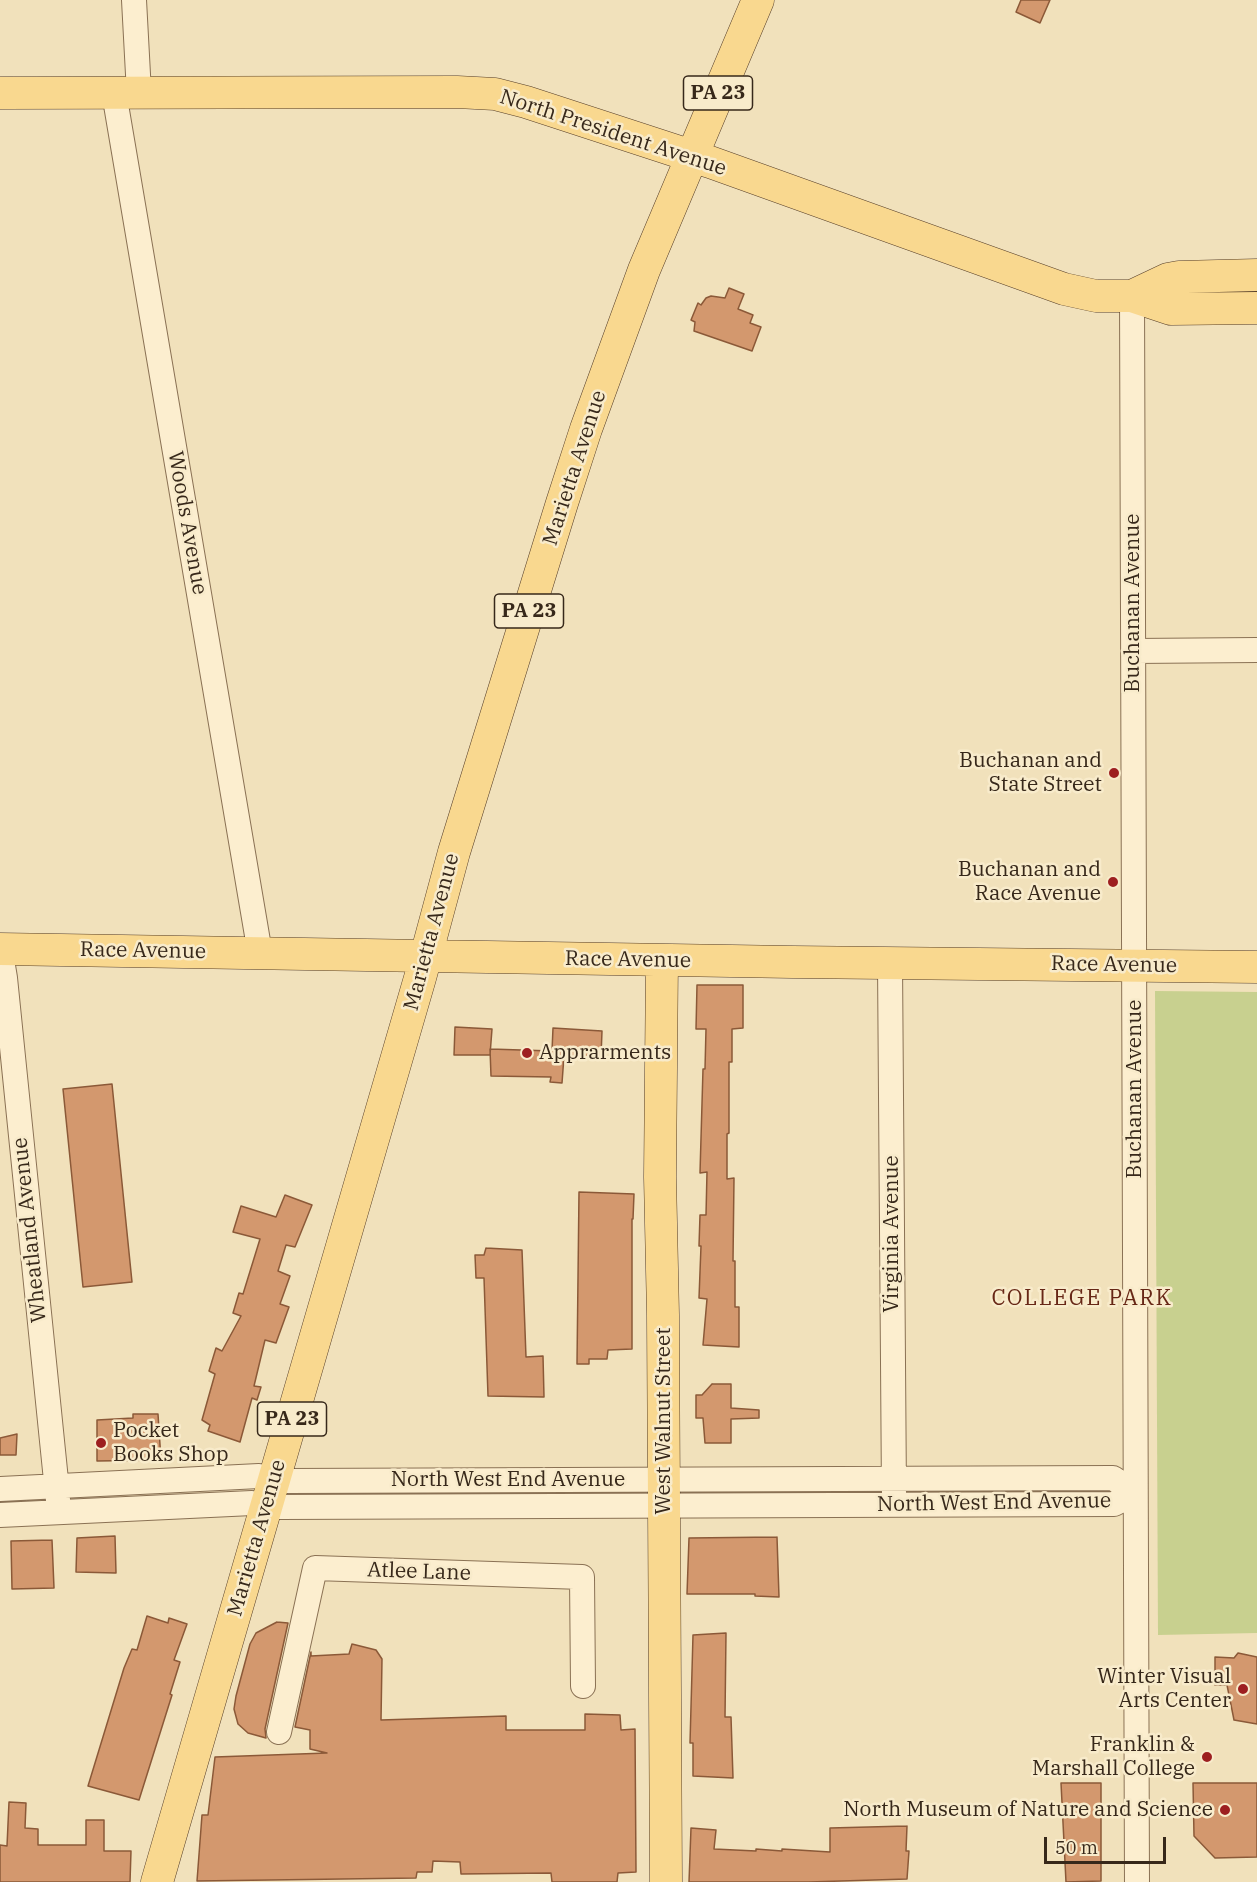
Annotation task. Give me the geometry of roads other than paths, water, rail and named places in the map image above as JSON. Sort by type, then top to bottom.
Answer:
[{"type":"main road","name":"Marietta Avenue","points":[[157,1882],[454,852],[586,429],[644,270],[758,0]]},
{"type":"main road","name":"North President Avenue","points":[[0,93],[457,92],[495,94],[691,156],[1037,281],[1084,294],[1132,296],[1171,309],[1257,308]]},
{"type":"main road","name":"North President Avenue","points":[[1132,296],[1168,279],[1179,277],[1257,275]]},
{"type":"main road","name":"Race Avenue","points":[[0,948],[662,960],[1257,967]]},
{"type":"main road","name":"West Walnut Street","points":[[662,960],[660,1177],[666,1882]]},
{"type":"street","name":"Woods Avenue","points":[[134,0],[126,93],[260,953]]},
{"type":"street","name":"Buchanan Avenue","points":[[1132,296],[1137,1882]]},
{"type":"street","points":[[1134,651],[1257,650]]},
{"type":"street","name":"Wheatland Avenue","points":[[0,948],[5,978],[59,1512]]},
{"type":"street","name":"Virginia Avenue","points":[[890,963],[894,1505]]},
{"type":"street","name":"North West End Avenue","points":[[0,1489],[259,1476],[279,1507],[664,1493],[894,1479],[1113,1478],[1135,1493],[1114,1504],[894,1505],[664,1493]]},
{"type":"street","name":"North West End Avenue","points":[[0,1515],[252,1503],[271,1492]]},
{"type":"street","name":"Atlee Lane","points":[[279,1732],[315,1568],[582,1577],[583,1686]]},
{"type":"place","name":"Buchanan and State Street","points":[[1114,773]]},
{"type":"place","name":"Buchanan and Race Avenue","points":[[1113,882]]},
{"type":"place","name":"Apprarments","points":[[527,1053]]},
{"type":"place","name":"Pocket Books Shop","points":[[101,1443]]},
{"type":"place","name":"Winter Visual Arts Center","points":[[1243,1689]]},
{"type":"place","name":"Franklin & Marshall College","points":[[1207,1757]]},
{"type":"place","name":"North Museum of Nature and Science","points":[[1225,1810]]},
{"type":"district","name":"COLLEGE PARK","points":[[1082,1299]]}]
